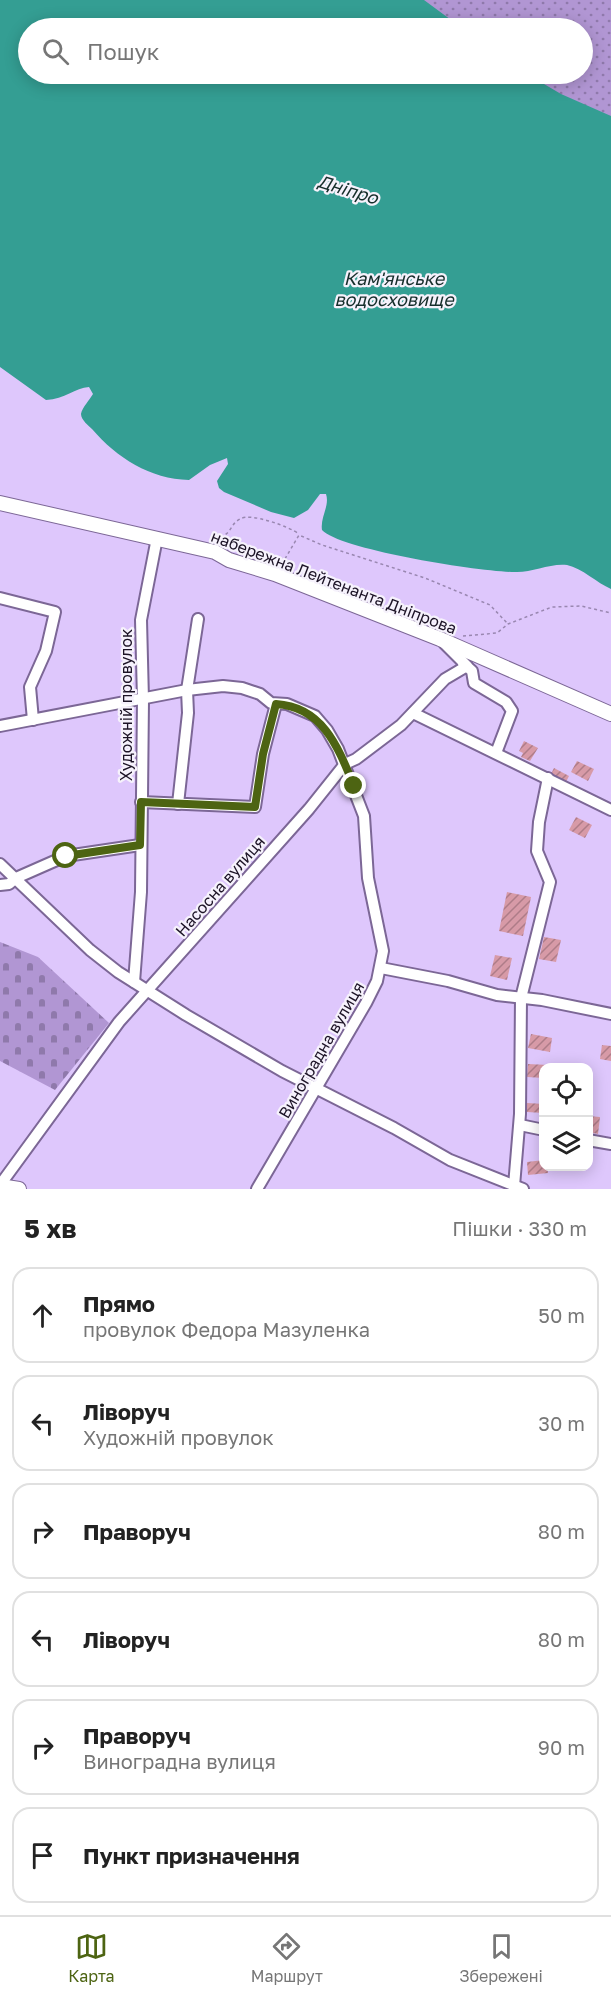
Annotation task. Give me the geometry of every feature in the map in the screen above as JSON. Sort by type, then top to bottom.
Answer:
[{"type":"main road","name":"набережна Лейтенанта Дніпрова","points":[[0,503],[157,537],[199,548],[275,574],[440,639],[611,714]]},
{"type":"main road","points":[[0,1185],[19,1189]]},
{"type":"street","name":"Художній провулок","points":[[134,982],[140,903],[143,700],[141,620],[157,537]]},
{"type":"street","points":[[0,598],[55,612],[46,651],[30,687],[33,720]]},
{"type":"street","points":[[178,804],[188,713],[187,690],[198,619]]},
{"type":"street","name":"Насосна вулиця","points":[[0,1185],[119,1022],[345,764],[357,759],[413,713],[445,679],[467,666],[440,639]]},
{"type":"street","points":[[440,639],[472,672],[474,683],[506,702],[512,711],[496,753]]},
{"type":"street","name":"Виноградна вулиця","points":[[0,726],[187,690],[223,686],[242,688],[276,704],[287,704],[315,716],[327,730],[345,764],[364,816],[368,878],[383,951],[381,968],[366,1003],[257,1189]]},
{"type":"street","points":[[141,802],[255,807],[263,754],[276,704]]},
{"type":"street","points":[[413,713],[611,810]]},
{"type":"street","points":[[0,864],[90,950],[134,982],[236,1045],[460,1166],[519,1187],[520,998],[550,882],[537,851],[539,822],[548,778]]},
{"type":"street","points":[[0,885],[9,884],[16,878],[66,856],[140,845]]},
{"type":"street","points":[[381,968],[520,998],[611,1014]]},
{"type":"street","points":[[520,1125],[539,1129]]},
{"type":"street","points":[[593,1141],[611,1144]]},
{"type":"path","points":[[199,548],[227,536],[241,517],[279,524],[322,545],[416,574],[490,605],[508,624]]},
{"type":"path","points":[[275,574],[299,535]]},
{"type":"path","points":[[463,636],[497,633],[508,624],[552,607],[581,606],[611,613]]},
{"type":"green space","points":[[208,0],[611,0],[611,182],[351,84],[593,84],[593,18],[229,18]]},
{"type":"green space","points":[[0,942],[38,957],[109,1023],[55,1090],[0,1061]]},
{"type":"water","name":"Кам'янське водосховище","points":[[0,0],[424,0],[448,18],[18,18],[18,84],[544,84],[611,116],[611,589],[567,565],[555,565],[523,572],[476,569],[415,559],[334,538],[322,530],[327,503],[326,494],[320,494],[308,510],[294,518],[271,512],[219,488],[217,481],[228,464],[227,458],[210,465],[189,480],[161,476],[123,458],[84,421],[81,414],[93,394],[89,387],[59,398],[46,400],[0,367]]},
{"type":"building","points":[[524,741],[538,748],[530,761],[521,757],[523,753],[519,751]]},
{"type":"building","points":[[577,761],[594,769],[588,781],[571,772]]},
{"type":"building","points":[[554,768],[569,776],[566,782],[551,774]]},
{"type":"building","points":[[576,817],[592,825],[585,838],[569,830]]},
{"type":"building","points":[[507,892],[531,897],[523,936],[499,931]]},
{"type":"building","points":[[544,937],[561,940],[556,962],[539,959]]},
{"type":"building","points":[[495,955],[512,958],[507,980],[490,976]]},
{"type":"building","points":[[531,1034],[552,1038],[550,1052],[528,1048]]},
{"type":"building","points":[[602,1045],[611,1046],[611,1061],[600,1059]]},
{"type":"building","points":[[528,1064],[539,1065],[539,1078],[527,1077]]},
{"type":"building","points":[[527,1103],[539,1104],[539,1113],[527,1112]]},
{"type":"building","points":[[593,1116],[600,1117],[598,1134],[593,1133]]},
{"type":"building","points":[[539,1161],[539,1171],[548,1171],[548,1173],[528,1175],[527,1162]]},
{"type":"route","points":[[66,856],[140,845],[141,802],[255,807],[263,754],[276,704],[287,704],[315,716],[327,730],[354,786]]},
{"type":"water label","name":"Дніпро","points":[[348,190]]}]
